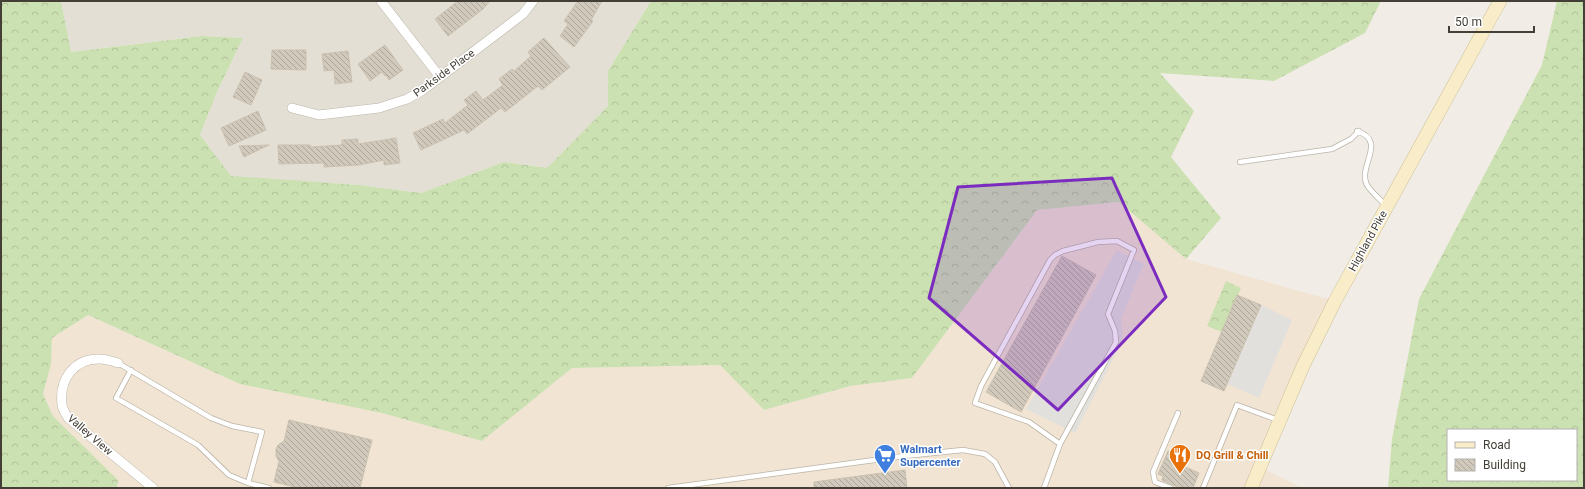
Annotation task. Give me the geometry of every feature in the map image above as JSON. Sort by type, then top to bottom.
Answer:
[{"type":"main road","name":"Highland Pike","points":[[1251,488],[1303,366],[1335,301],[1500,1]]},
{"type":"street","points":[[382,1],[440,77]]},
{"type":"street","name":"Parkside Place","points":[[292,108],[319,115],[379,108],[407,99],[423,90],[523,14],[533,1]]},
{"type":"street","name":"Valley View","points":[[118,363],[100,358],[84,362],[70,371],[62,388],[62,406],[68,418],[153,488]]},
{"type":"lane","points":[[1240,162],[1332,149],[1351,139],[1358,131],[1364,133],[1370,141],[1371,150],[1366,173],[1366,184],[1387,207]]},
{"type":"lane","points":[[1044,488],[1060,444],[1116,342],[1115,331],[1108,314],[1134,250],[1117,240],[1098,242],[1063,251],[1055,255],[1050,260],[981,386],[975,403],[1029,422],[1060,444]]},
{"type":"lane","points":[[118,363],[211,418],[232,426],[262,432],[248,483]]},
{"type":"lane","points":[[131,370],[116,398],[198,445],[229,475],[248,483],[269,488]]},
{"type":"lane","points":[[1203,488],[1237,405],[1280,420]]},
{"type":"lane","points":[[1171,488],[1155,482],[1153,472],[1178,413]]},
{"type":"lane","points":[[668,488],[904,456],[963,450],[985,454],[995,462],[1009,488]]},
{"type":"highlighted area","points":[[1112,178],[1166,297],[1058,410],[929,298],[958,187]]},
{"type":"shaded area","points":[[61,1],[651,1],[608,71],[608,106],[547,168],[504,162],[421,193],[359,185],[231,177],[200,135],[217,92],[243,38],[202,36],[70,52]]},
{"type":"shaded area","points":[[1119,202],[1186,259],[1335,301],[1260,467],[1302,488],[117,488],[118,480],[53,416],[43,394],[51,364],[52,338],[88,315],[240,384],[382,413],[482,441],[572,368],[720,365],[764,410],[850,386],[912,378],[1037,210]]},
{"type":"shaded area","points":[[1117,250],[1144,264],[1121,318],[1123,340],[1075,433],[1026,409]]},
{"type":"shaded area","points":[[1261,305],[1292,320],[1259,398],[1227,384]]},
{"type":"green space","points":[[1,1],[61,1],[71,52],[202,36],[243,38],[217,92],[200,135],[231,176],[359,185],[421,193],[504,162],[547,168],[608,106],[608,71],[651,1],[1381,1],[1365,33],[1274,81],[1160,73],[1194,111],[1171,157],[1221,218],[1186,259],[1119,202],[1037,210],[912,378],[850,386],[764,410],[720,365],[572,368],[482,441],[382,413],[240,384],[88,315],[52,338],[51,364],[43,394],[53,416],[118,480],[117,488],[1,488]]},
{"type":"green space","points":[[1557,1],[1584,1],[1584,488],[1388,488],[1392,439],[1419,299],[1542,65]]},
{"type":"green space","points":[[1226,281],[1241,288],[1222,332],[1207,326]]},
{"type":"building","points":[[458,1],[490,1],[483,9],[448,36],[435,19]]},
{"type":"building","points":[[578,1],[602,1],[591,20],[593,21],[574,47],[560,36],[568,24],[564,21]]},
{"type":"building","points":[[544,38],[570,67],[542,90],[538,86],[505,112],[501,108],[467,134],[464,130],[421,150],[413,133],[443,119],[445,123],[468,105],[464,100],[476,91],[483,100],[503,85],[499,79],[512,69],[514,71],[531,56],[528,52]]},
{"type":"building","points":[[385,45],[403,70],[389,80],[382,72],[370,81],[358,64]]},
{"type":"building","points":[[272,50],[306,50],[306,70],[271,69]]},
{"type":"building","points":[[348,51],[352,82],[335,84],[334,70],[324,71],[322,54]]},
{"type":"building","points":[[245,72],[262,80],[251,105],[233,97]]},
{"type":"building","points":[[258,111],[266,130],[229,146],[221,128]]},
{"type":"building","points":[[396,138],[400,163],[384,165],[384,160],[359,165],[324,167],[324,163],[279,164],[278,145],[310,145],[311,147],[342,145],[342,140],[358,139],[358,144]]},
{"type":"building","points":[[269,145],[244,157],[239,146]]},
{"type":"building","points":[[1062,256],[1096,275],[1021,412],[986,392]]},
{"type":"building","points":[[1237,295],[1261,305],[1224,391],[1201,381]]},
{"type":"building","points":[[289,420],[372,440],[360,488],[299,488],[274,482],[279,461],[276,456],[276,449],[278,445],[284,441]]},
{"type":"building","points":[[1168,451],[1177,455],[1174,462],[1199,473],[1193,488],[1180,488],[1162,480],[1163,476],[1158,474]]},
{"type":"building","name":"Walmart Supercenter","points":[[905,470],[907,488],[814,488],[814,482]]},
{"type":"place","name":"Walmart Supercenter","points":[[885,474]]},
{"type":"place","name":"DQ Grill & Chill","points":[[1180,474]]}]
